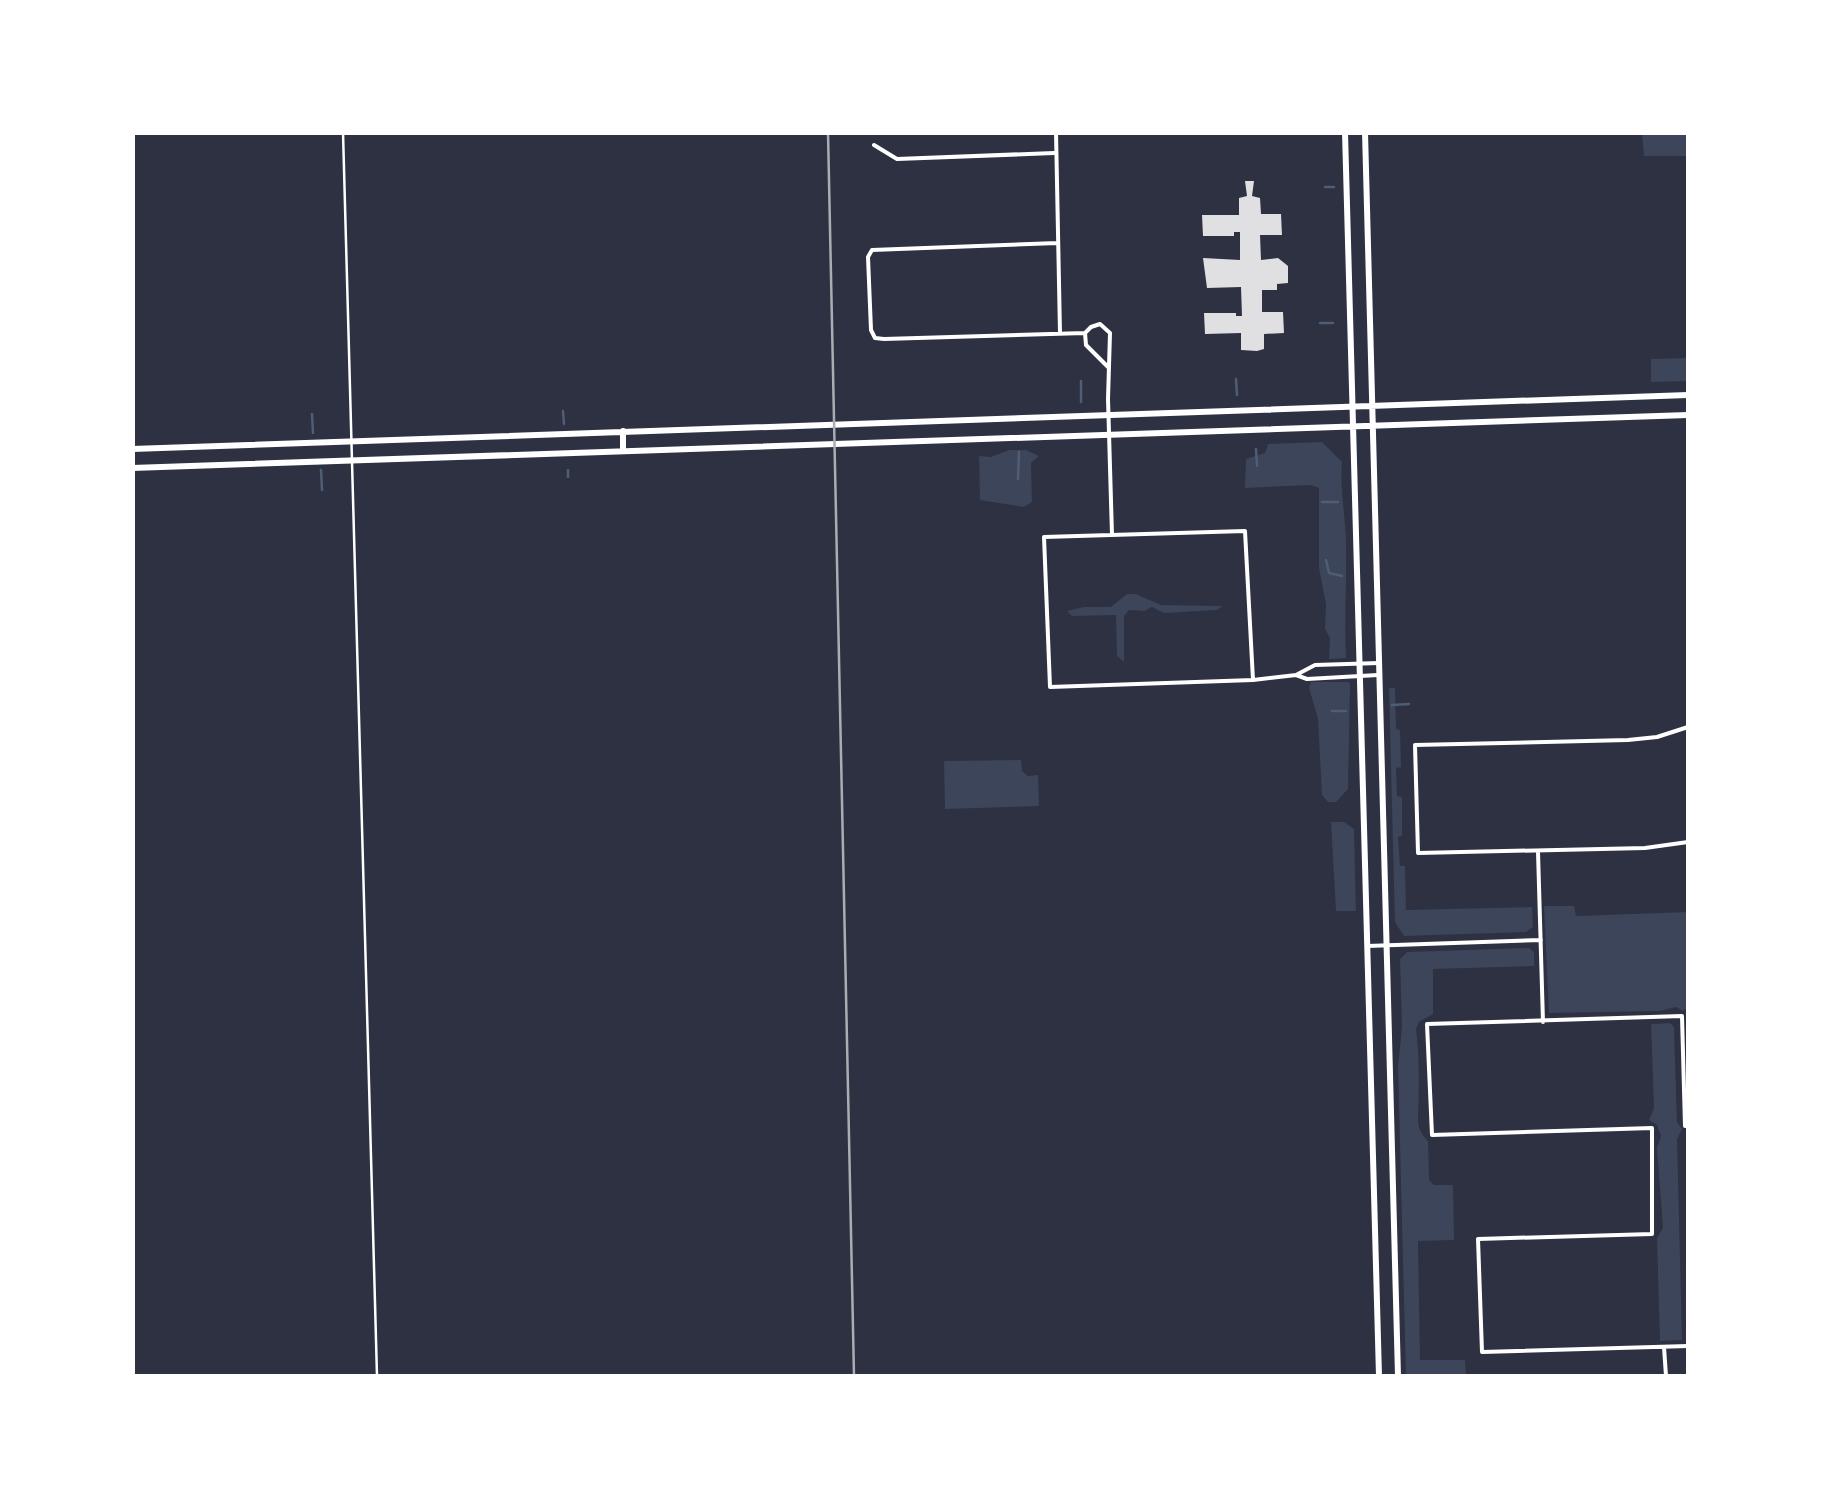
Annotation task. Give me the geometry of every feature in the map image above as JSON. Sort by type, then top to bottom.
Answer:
[{"type":"main road","points":[[1346,132],[1379,1376]]},
{"type":"main road","points":[[1365,132],[1398,1376]]},
{"type":"main road","points":[[1346,164],[1366,164]]},
{"type":"main road","points":[[132,448],[1688,396]]},
{"type":"main road","points":[[132,468],[1372,428],[1688,414]]},
{"type":"main road","points":[[622,432],[623,451]]},
{"type":"street","points":[[1056,132],[1060,333]]},
{"type":"street","points":[[874,145],[897,159],[1054,153]]},
{"type":"street","points":[[1057,243],[872,250],[868,258],[870,330],[874,338],[1085,333]]},
{"type":"street","points":[[1108,367],[1086,345],[1085,333],[1091,326],[1100,324],[1110,333],[1112,534]]},
{"type":"street","points":[[1253,680],[1245,530],[1044,537],[1050,687],[1253,680],[1296,674],[1315,666],[1378,663]]},
{"type":"street","points":[[1296,674],[1307,679],[1379,675]]},
{"type":"street","points":[[1688,727],[1628,740],[1415,745],[1418,853],[1645,848],[1688,842]]},
{"type":"street","points":[[1538,852],[1543,1022]]},
{"type":"street","points":[[1366,946],[1540,940]]},
{"type":"street","points":[[1687,1126],[1682,1016],[1428,1024],[1432,1134],[1652,1128],[1652,1234],[1478,1239],[1482,1352],[1688,1346]]},
{"type":"street","points":[[1664,1347],[1666,1376]]},
{"type":"lane","points":[[343,132],[377,1376]]},
{"type":"shaded area","points":[[1642,133],[1688,133],[1688,156],[1644,156]]},
{"type":"shaded area","points":[[1688,358],[1688,381],[1651,382],[1651,359]]},
{"type":"shaded area","points":[[1322,442],[1342,462],[1346,658],[1329,659],[1330,638],[1325,629],[1326,604],[1319,568],[1319,488],[1245,488],[1246,459],[1265,453],[1268,444]]},
{"type":"shaded area","points":[[1009,450],[1026,450],[1039,456],[1031,463],[1032,502],[1024,507],[980,500],[979,456],[991,457]]},
{"type":"shaded area","points":[[1127,594],[1161,605],[1222,606],[1217,610],[1164,613],[1152,607],[1129,610],[1124,616],[1124,662],[1117,656],[1116,615],[1072,616],[1067,611],[1111,607]]},
{"type":"shaded area","points":[[1311,682],[1349,682],[1350,686],[1348,789],[1336,802],[1328,802],[1322,795],[1318,719],[1309,688]]},
{"type":"shaded area","points":[[1389,688],[1395,688],[1396,729],[1400,730],[1401,767],[1396,768],[1397,796],[1402,797],[1402,836],[1398,837],[1400,866],[1405,866],[1406,910],[1532,907],[1533,927],[1526,932],[1404,936],[1395,922]]},
{"type":"shaded area","points":[[1021,760],[1022,771],[1028,776],[1038,775],[1039,806],[945,809],[944,761]]},
{"type":"shaded area","points":[[1331,822],[1344,822],[1354,829],[1356,911],[1336,911]]},
{"type":"shaded area","points":[[1544,906],[1574,906],[1576,916],[1688,912],[1688,1007],[1683,1011],[1676,1007],[1660,1011],[1549,1013]]},
{"type":"shaded area","points":[[1529,948],[1534,952],[1534,966],[1433,969],[1433,1014],[1419,1022],[1416,1029],[1418,1123],[1428,1141],[1429,1180],[1434,1185],[1453,1185],[1454,1240],[1418,1241],[1420,1360],[1465,1360],[1466,1376],[1406,1376],[1398,1067],[1402,1027],[1400,959],[1407,952]]},
{"type":"shaded area","points":[[1670,1023],[1674,1027],[1677,1122],[1682,1129],[1677,1139],[1682,1340],[1660,1341],[1657,1238],[1663,1228],[1657,1148],[1661,1136],[1657,1125],[1649,1120],[1654,1108],[1651,1024]]},
{"type":"building","points":[[1245,181],[1254,181],[1252,196],[1260,198],[1261,214],[1281,214],[1282,235],[1260,235],[1261,260],[1278,258],[1288,266],[1288,283],[1277,284],[1277,290],[1262,290],[1262,312],[1283,312],[1284,333],[1264,334],[1264,349],[1257,351],[1241,350],[1241,333],[1205,334],[1204,313],[1242,316],[1241,287],[1207,288],[1203,258],[1240,260],[1240,232],[1234,232],[1234,236],[1203,236],[1202,215],[1239,215],[1239,198],[1247,196]]},
{"type":"waterway","points":[[1325,187],[1334,187]]},
{"type":"waterway","points":[[1320,323],[1333,323]]},
{"type":"waterway","points":[[1236,379],[1237,395]]},
{"type":"waterway","points":[[1081,381],[1081,402]]},
{"type":"waterway","points":[[563,411],[564,424]]},
{"type":"waterway","points":[[312,414],[313,433]]},
{"type":"waterway","points":[[1256,449],[1257,466]]},
{"type":"waterway","points":[[1018,479],[1019,452]]},
{"type":"waterway","points":[[321,470],[322,490]]},
{"type":"waterway","points":[[568,470],[568,477]]},
{"type":"waterway","points":[[1322,502],[1338,502]]},
{"type":"waterway","points":[[1326,560],[1329,573],[1342,576]]},
{"type":"waterway","points":[[1392,705],[1409,704]]},
{"type":"waterway","points":[[1332,711],[1346,711]]},
{"type":"railway","points":[[828,132],[854,1376]]}]
